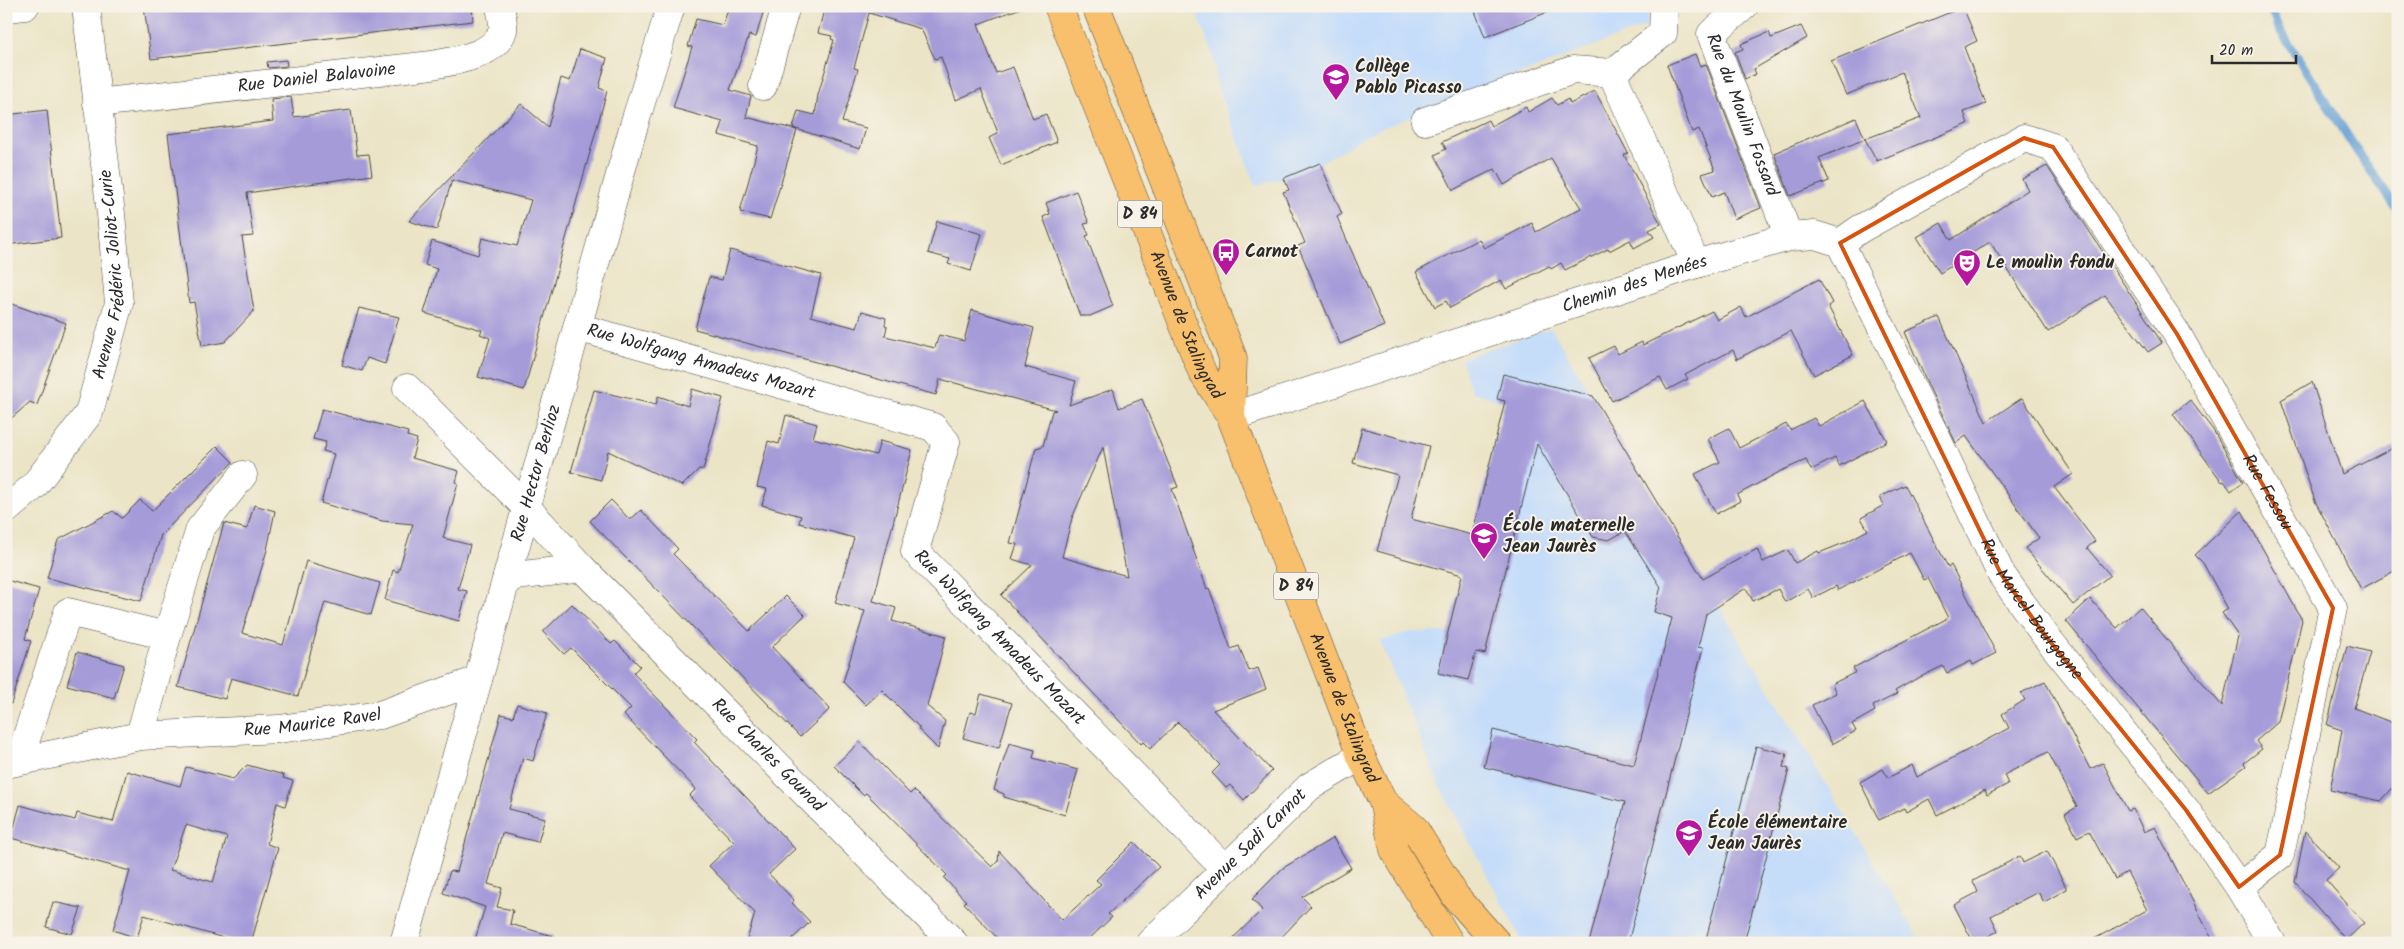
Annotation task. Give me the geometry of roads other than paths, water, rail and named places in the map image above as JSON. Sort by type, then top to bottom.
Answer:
[{"type":"main road","name":"Avenue de Stalingrad","points":[[1058,6],[1202,372],[1231,416],[1360,756],[1383,802],[1394,850],[1450,943]]},
{"type":"main road","name":"Avenue de Stalingrad","points":[[1096,6],[1233,358],[1231,416]]},
{"type":"main road","name":"Avenue de Stalingrad","points":[[1383,802],[1414,828],[1456,897],[1497,943]]},
{"type":"street","points":[[6,8],[25,6]]},
{"type":"street","name":"Avenue Frédéric Joliot-Curie","points":[[6,510],[34,486],[89,413],[119,303],[111,214],[86,6]]},
{"type":"street","name":"Rue Daniel Balavoine","points":[[97,103],[432,65],[471,57],[493,45],[503,30],[500,6]]},
{"type":"street","name":"Rue Hector Berlioz","points":[[404,943],[634,125],[671,6]]},
{"type":"street","points":[[763,86],[786,6]]},
{"type":"street","points":[[1425,121],[1572,70],[1612,72],[1662,33],[1664,6]]},
{"type":"street","name":"Rue du Moulin Fossard","points":[[1744,6],[1711,34],[1788,237]]},
{"type":"street","points":[[1612,72],[1696,264]]},
{"type":"street","name":"Rue Fessou","points":[[1840,243],[1860,229],[2024,138],[2053,146],[2172,326],[2333,608],[2280,855],[2239,888]]},
{"type":"street","name":"Chemin des Menées","points":[[1231,416],[1696,264],[1788,237],[1815,235],[1840,243]]},
{"type":"street","name":"Rue Marcel Bourgogne","points":[[1840,243],[1938,441],[2001,574],[2044,634],[2186,810],[2239,888],[2272,943]]},
{"type":"street","name":"Rue Wolfgang Amadeus Mozart","points":[[577,327],[933,427],[946,442],[915,550],[1225,869]]},
{"type":"street","name":"Rue Charles Gounod","points":[[407,388],[526,507],[582,568],[954,943]]},
{"type":"street","points":[[140,736],[167,636],[200,529],[243,475]]},
{"type":"street","points":[[507,576],[582,568]]},
{"type":"street","name":"Rue Maurice Ravel","points":[[13,762],[68,612],[167,636]]},
{"type":"street","name":"Rue Maurice Ravel","points":[[13,762],[140,736],[279,729],[380,715],[478,680]]},
{"type":"street","name":"Avenue Sadi Carnot","points":[[1150,943],[1309,787],[1360,756]]},
{"type":"waterway","points":[[2270,6],[2277,25],[2359,154],[2398,210]]},
{"type":"place","name":"Collège Pablo Picasso","points":[[1336,101]]},
{"type":"place","name":"Carnot","points":[[1226,276]]},
{"type":"place","name":"Le moulin fondu","points":[[1967,287]]},
{"type":"place","name":"École maternelle Jean Jaurès","points":[[1484,560]]},
{"type":"place","name":"École élémentaire Jean Jaurès","points":[[1689,857]]}]
